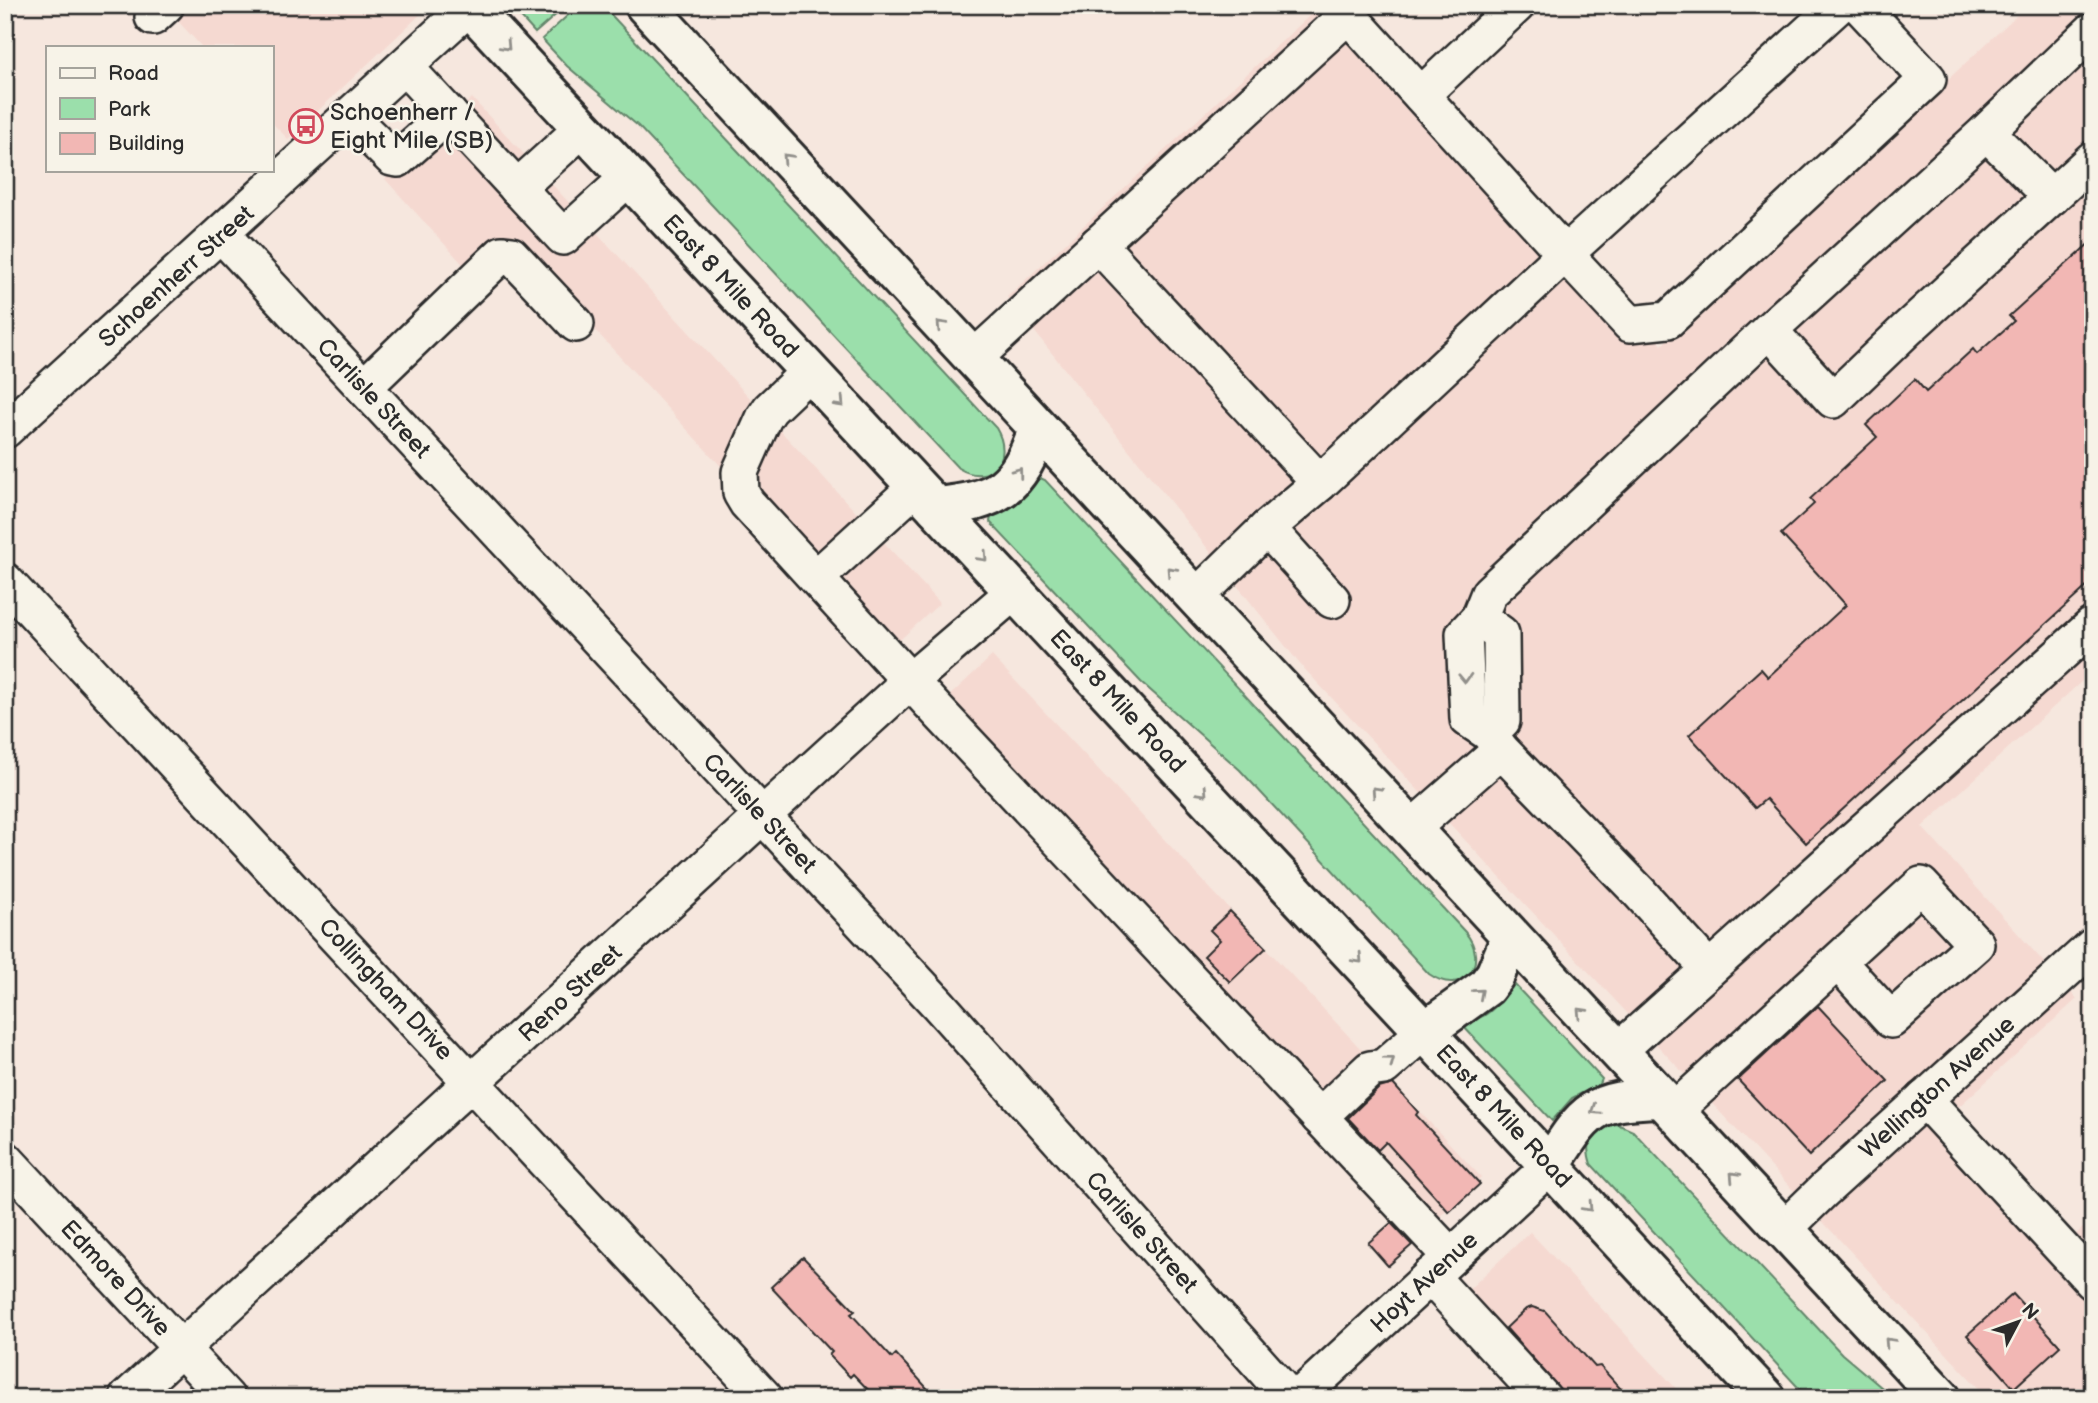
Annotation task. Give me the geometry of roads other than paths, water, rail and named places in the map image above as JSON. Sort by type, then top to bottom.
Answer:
[{"type":"highway","points":[[645,5],[1941,1398]]},
{"type":"highway","name":"East 8 Mile Road","points":[[468,6],[1766,1398]]},
{"type":"highway","points":[[927,496],[968,504],[987,498],[1003,488],[1022,468],[1038,429]]},
{"type":"highway","points":[[1425,1031],[1486,987],[1495,975],[1511,937]]},
{"type":"highway","points":[[1550,1166],[1575,1128],[1606,1103],[1625,1099],[1667,1104]]},
{"type":"street","points":[[1421,95],[1517,5]]},
{"type":"street","points":[[1196,597],[1267,528],[1320,483],[1839,5]]},
{"type":"street","points":[[973,359],[1348,15],[1630,324],[1668,320],[1928,79],[1859,5]]},
{"type":"street","name":"Schoenherr Street","points":[[5,430],[351,117],[468,6]]},
{"type":"street","points":[[1709,970],[1639,892],[1495,741],[1468,719],[1464,634],[1479,618],[1489,593],[2093,30]]},
{"type":"street","points":[[405,67],[563,237]]},
{"type":"street","points":[[351,117],[392,158],[398,159],[449,114]]},
{"type":"street","points":[[517,188],[583,128]]},
{"type":"street","points":[[1986,132],[2052,197]]},
{"type":"street","points":[[1769,330],[1833,400],[2093,159]]},
{"type":"street","points":[[526,271],[629,177]]},
{"type":"street","name":"Carlisle Street","points":[[222,235],[938,1004],[1290,1398]]},
{"type":"street","points":[[1098,244],[1320,483]]},
{"type":"street","points":[[364,387],[502,254],[511,256],[576,324]]},
{"type":"street","points":[[810,371],[764,418],[740,472],[741,493],[747,503],[1319,1117],[1544,1398]]},
{"type":"street","points":[[816,578],[927,496]]},
{"type":"street","points":[[1267,528],[1332,600]]},
{"type":"street","name":"Collingham Drive","points":[[5,581],[765,1398]]},
{"type":"street","name":"Reno Street","points":[[127,1398],[910,681],[1015,591]]},
{"type":"street","points":[[1618,1051],[2093,625]]},
{"type":"street","points":[[1411,829],[1495,741]]},
{"type":"street","name":"Wellington Avenue","points":[[1784,1229],[2093,946]]},
{"type":"street","points":[[1667,1104],[1838,962]]},
{"type":"street","points":[[1319,1117],[1370,1069],[1384,1068],[1425,1031]]},
{"type":"street","points":[[1924,1099],[2093,1282]]},
{"type":"street","name":"Edmore Drive","points":[[5,1159],[227,1398]]},
{"type":"street","name":"Hoyt Avenue","points":[[1298,1398],[1550,1166]]},
{"type":"place","name":"Schoenherr / Eight Mile (SB)","points":[[306,126]]}]
